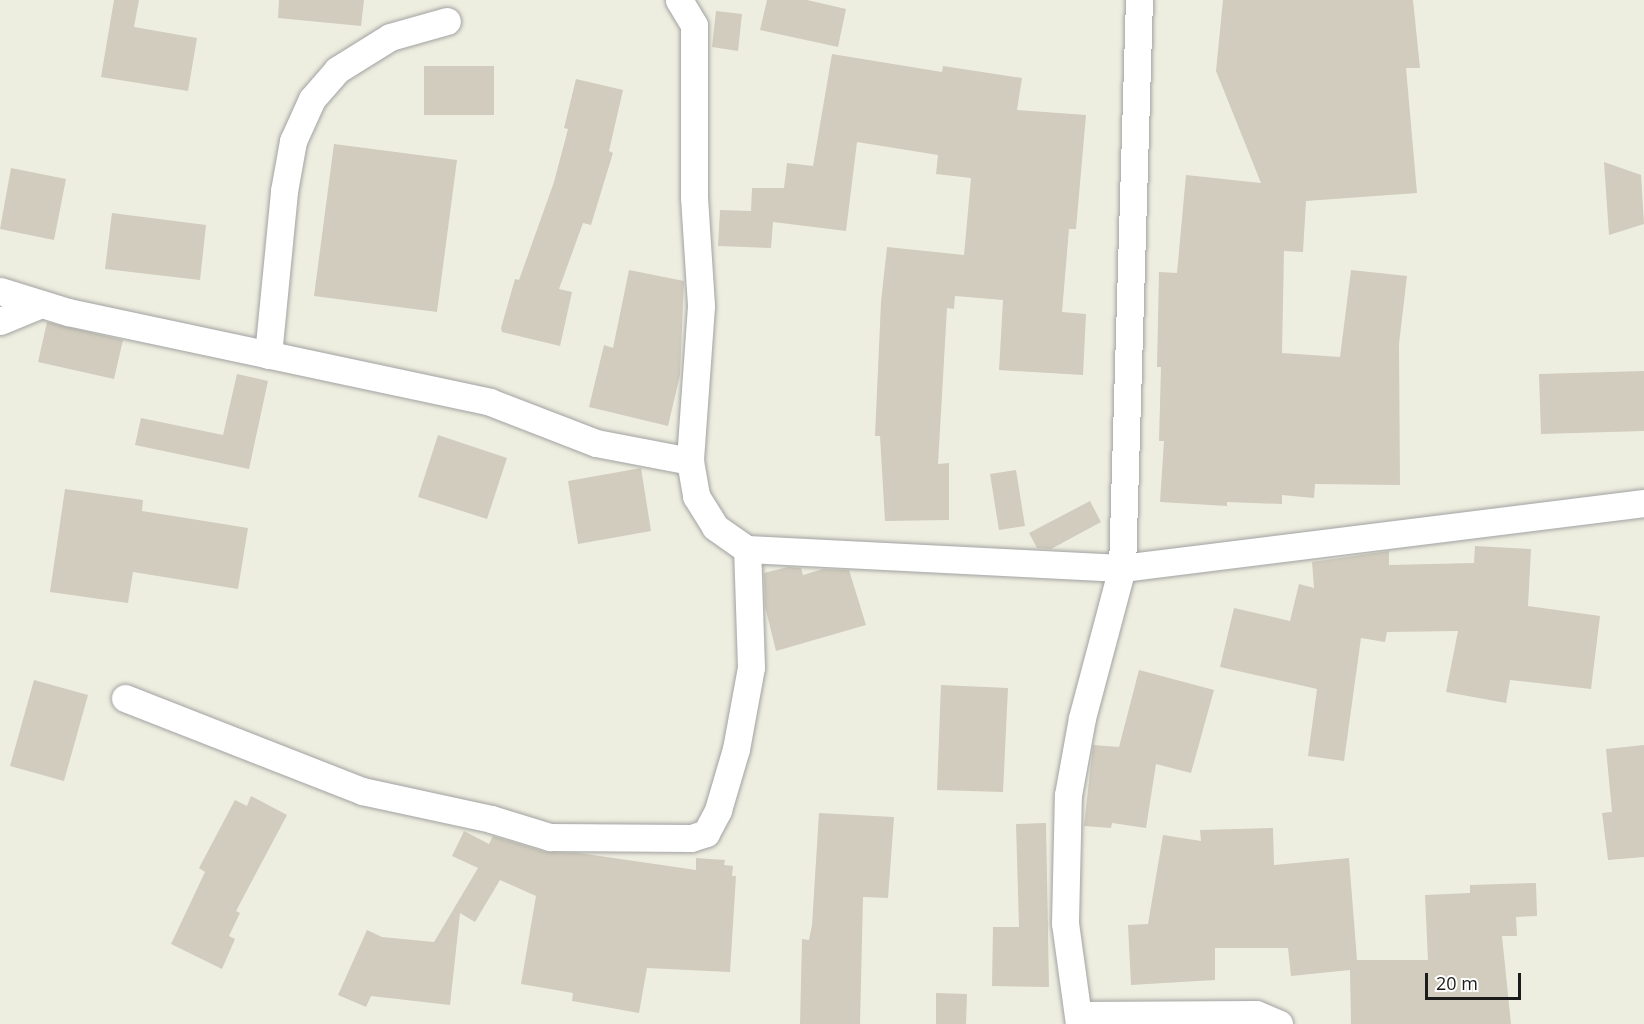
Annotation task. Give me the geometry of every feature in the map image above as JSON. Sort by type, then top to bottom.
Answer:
[{"type":"street","points":[[679,0],[694,25],[694,198],[701,306],[690,460],[696,496],[715,527],[747,549],[1122,568],[1644,503]]},
{"type":"street","points":[[1139,0],[1122,568],[1082,718],[1068,795],[1065,923],[1079,1019],[1256,1014],[1279,1024]]},
{"type":"street","points":[[268,355],[284,191],[293,141],[312,99],[337,70],[390,37],[447,21]]},
{"type":"street","points":[[0,291],[41,304],[490,402],[597,443],[690,460]]},
{"type":"street","points":[[0,321],[41,304]]},
{"type":"street","points":[[125,698],[362,791],[490,819],[550,837],[691,838],[706,833],[718,810],[736,749],[751,667],[747,549]]},
{"type":"building","points":[[114,0],[139,0],[134,27],[197,38],[188,91],[101,77]]},
{"type":"building","points":[[279,0],[364,0],[361,26],[278,18]]},
{"type":"building","points":[[767,0],[807,0],[846,9],[838,47],[760,30]]},
{"type":"building","points":[[1223,0],[1413,0],[1420,68],[1406,68],[1417,193],[1306,201],[1303,252],[1284,251],[1282,353],[1340,357],[1351,270],[1407,276],[1399,344],[1400,485],[1315,484],[1314,498],[1282,495],[1282,504],[1227,502],[1227,506],[1160,502],[1164,441],[1159,441],[1161,367],[1157,367],[1159,272],[1177,273],[1186,175],[1261,183],[1216,71]]},
{"type":"building","points":[[716,11],[742,14],[738,51],[712,47]]},
{"type":"building","points":[[832,54],[942,72],[943,66],[1022,78],[1017,110],[1086,115],[1076,229],[1069,229],[1062,312],[1086,314],[1083,375],[999,370],[1003,300],[955,296],[954,309],[947,308],[938,464],[949,463],[949,520],[885,521],[880,436],[875,436],[881,302],[887,247],[964,255],[971,178],[936,174],[938,155],[857,142],[846,231],[773,222],[771,248],[718,246],[720,210],[751,211],[752,188],[784,188],[787,163],[813,166]]},
{"type":"building","points":[[424,66],[494,66],[494,115],[424,115]]},
{"type":"building","points":[[576,79],[623,90],[609,151],[613,153],[591,225],[583,223],[559,289],[572,292],[560,346],[502,332],[501,328],[515,279],[519,280],[554,182],[568,129],[564,128]]},
{"type":"building","points":[[334,144],[457,160],[437,312],[314,296]]},
{"type":"building","points":[[1604,162],[1641,175],[1644,224],[1609,235]]},
{"type":"building","points":[[11,168],[66,179],[54,240],[0,229]]},
{"type":"building","points":[[112,213],[206,225],[200,280],[105,269]]},
{"type":"building","points":[[629,270],[684,281],[680,375],[668,426],[589,407],[604,345],[613,348]]},
{"type":"building","points":[[47,322],[123,340],[114,379],[38,362]]},
{"type":"building","points":[[1644,371],[1644,431],[1541,434],[1539,374]]},
{"type":"building","points":[[237,374],[268,381],[249,469],[135,445],[141,418],[223,435]]},
{"type":"building","points":[[438,435],[507,458],[487,519],[418,497]]},
{"type":"building","points":[[641,468],[651,531],[578,544],[568,481]]},
{"type":"building","points":[[1016,470],[1025,526],[999,530],[990,474]]},
{"type":"building","points":[[65,489],[143,500],[142,511],[248,528],[238,589],[133,572],[128,603],[50,592]]},
{"type":"building","points":[[1090,501],[1101,522],[1051,549],[1037,548],[1029,533]]},
{"type":"building","points":[[1475,546],[1531,549],[1528,606],[1600,616],[1591,689],[1510,680],[1506,703],[1446,692],[1458,631],[1387,632],[1385,642],[1361,638],[1344,761],[1308,756],[1317,689],[1220,667],[1234,608],[1290,621],[1299,584],[1314,588],[1312,562],[1389,551],[1389,565],[1474,563]]},
{"type":"building","points":[[788,567],[801,568],[803,575],[823,569],[849,570],[866,625],[776,651],[765,606],[764,573]]},
{"type":"building","points":[[1139,670],[1214,690],[1191,773],[1156,764],[1146,828],[1112,823],[1111,828],[1084,826],[1093,745],[1119,747]]},
{"type":"building","points":[[34,680],[88,695],[64,781],[10,766]]},
{"type":"building","points":[[941,685],[1008,688],[1003,792],[937,790]]},
{"type":"building","points":[[1644,745],[1644,857],[1608,860],[1602,813],[1612,812],[1606,749]]},
{"type":"building","points":[[251,796],[287,815],[236,911],[240,913],[229,936],[235,939],[222,969],[171,944],[205,872],[199,868],[235,800],[247,806]]},
{"type":"building","points":[[819,813],[894,817],[888,898],[863,897],[860,1024],[800,1024],[802,939],[809,940],[812,925]]},
{"type":"building","points":[[1046,823],[1049,987],[992,986],[993,927],[1019,927],[1016,824]]},
{"type":"building","points":[[1273,828],[1274,865],[1349,858],[1357,960],[1428,960],[1425,895],[1470,893],[1470,885],[1536,883],[1537,916],[1516,917],[1517,936],[1502,936],[1511,1024],[1351,1024],[1350,970],[1291,976],[1288,948],[1215,948],[1215,980],[1131,985],[1128,925],[1148,924],[1163,835],[1201,841],[1200,830]]},
{"type":"building","points":[[464,831],[489,844],[493,836],[546,852],[579,853],[696,870],[696,858],[725,860],[724,865],[733,866],[732,876],[736,876],[730,972],[647,968],[639,1013],[572,1001],[573,993],[521,984],[536,896],[500,880],[475,922],[460,913],[450,1005],[371,996],[366,1007],[338,995],[367,930],[382,937],[434,942],[478,868],[452,856]]},
{"type":"building","points":[[936,993],[967,994],[966,1024],[936,1024]]}]
